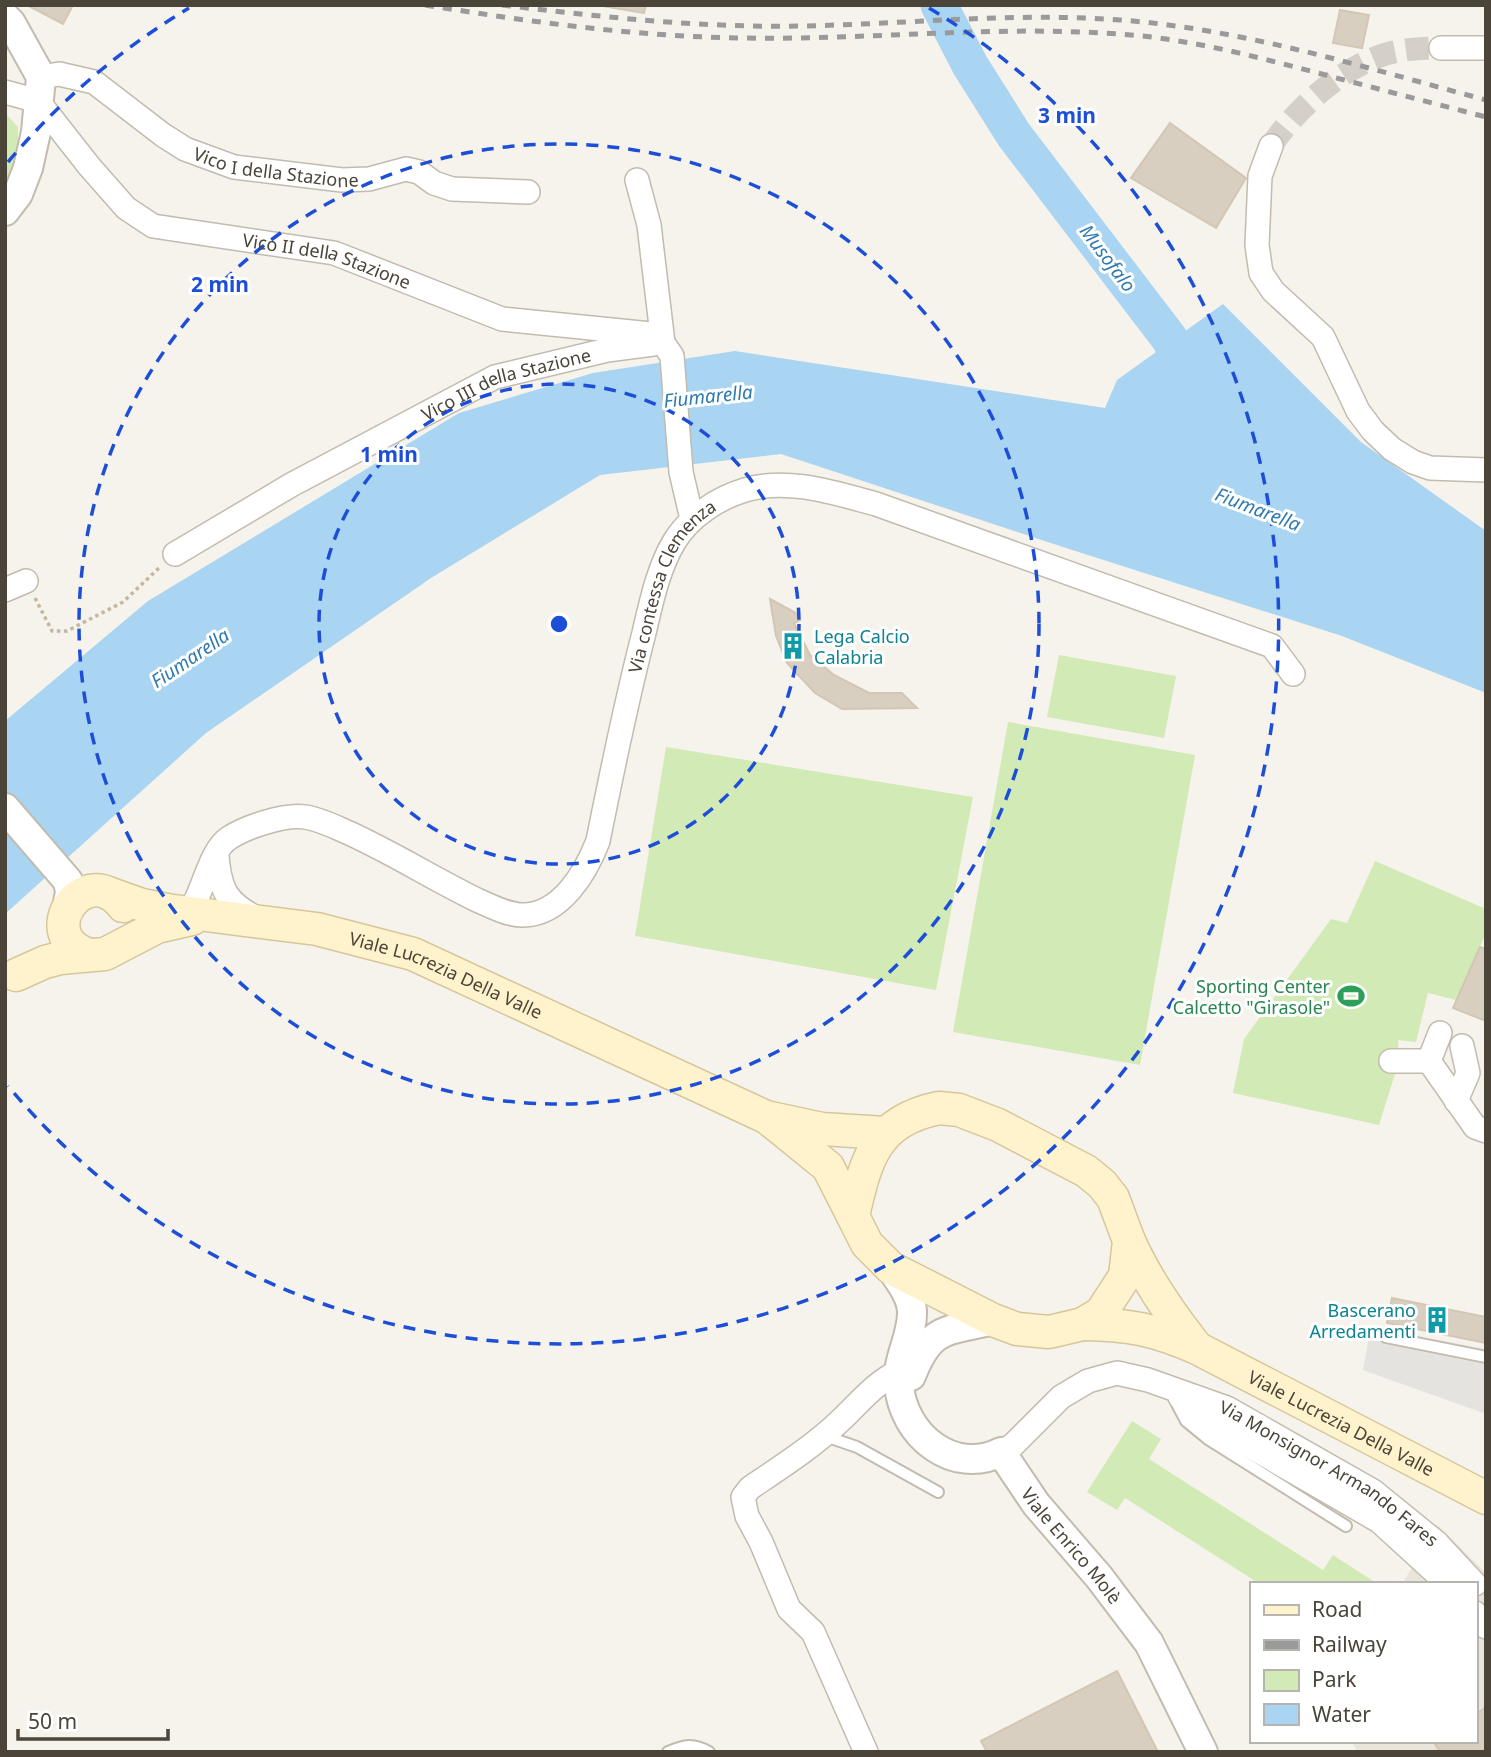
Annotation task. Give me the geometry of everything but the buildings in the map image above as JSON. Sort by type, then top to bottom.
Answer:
[{"type":"main road","name":"Viale Lucrezia Della Valle","points":[[104,892],[142,905],[199,915],[317,929],[413,954],[766,1117],[822,1129],[885,1133]]},
{"type":"main road","points":[[11,979],[48,943],[66,911],[82,894],[104,892],[122,905],[128,922],[124,939],[104,951],[82,953],[69,943],[64,929],[66,911]]},
{"type":"main road","points":[[11,979],[52,960],[104,951],[157,927],[199,915]]},
{"type":"main road","name":"Viale Lucrezia Della Valle","points":[[853,1216],[864,1170],[885,1133],[910,1115],[939,1108],[959,1110],[998,1125],[1086,1171],[1102,1184],[1113,1198],[1142,1270],[1197,1348]]},
{"type":"main road","name":"Viale Lucrezia Della Valle","points":[[766,1117],[828,1167],[867,1244],[891,1268],[993,1320],[1017,1329],[1049,1332],[1083,1324],[1121,1325],[1163,1333],[1197,1348],[1486,1498]]},
{"type":"main road","name":"Viale Lucrezia Della Valle","points":[[1083,1324],[1101,1312],[1125,1276],[1129,1241]]},
{"type":"street","points":[[5,18],[11,23],[39,89],[36,132],[27,168],[18,194],[5,211]]},
{"type":"street","points":[[1441,48],[1486,48]]},
{"type":"street","name":"Vico I della Stazione","points":[[5,92],[39,89],[59,74],[94,82],[185,149],[234,167],[342,180],[369,179],[405,169],[419,172],[434,183],[452,189],[528,192]]},
{"type":"street","name":"Vico II della Stazione","points":[[39,89],[89,166],[126,208],[153,226],[334,253],[502,319],[651,334],[667,349]]},
{"type":"street","points":[[1271,146],[1260,176],[1257,245],[1261,273],[1273,292],[1323,337],[1358,411],[1373,431],[1392,449],[1413,462],[1430,468],[1486,470]]},
{"type":"street","points":[[637,180],[649,225],[681,472],[692,520]]},
{"type":"street","name":"Vico III della Stazione","points":[[175,554],[291,485],[495,377],[607,350],[667,349]]},
{"type":"street","name":"Via contessa Clemenza","points":[[217,853],[226,840],[246,829],[287,817],[304,816],[325,822],[359,838],[503,911],[530,914],[553,905],[584,870],[598,841],[631,682],[650,608],[674,542],[692,520],[728,497],[746,489],[769,485],[810,488],[876,504],[1272,646],[1293,674]]},
{"type":"street","points":[[5,808],[61,869],[75,879],[104,892]]},
{"type":"street","points":[[199,915],[202,888],[217,853]]},
{"type":"street","points":[[217,853],[219,880],[226,895],[240,910],[262,921]]},
{"type":"street","points":[[61,869],[70,886],[66,911]]},
{"type":"street","points":[[1429,1061],[1440,1033]]},
{"type":"street","points":[[1456,1101],[1468,1073],[1462,1046]]},
{"type":"street","points":[[1391,1061],[1429,1061]]},
{"type":"street","points":[[1429,1061],[1475,1128],[1486,1131]]},
{"type":"street","points":[[891,1268],[912,1309],[911,1327],[899,1371],[898,1386],[915,1429],[925,1441],[955,1458],[973,1461],[989,1459],[1001,1452]]},
{"type":"street","points":[[903,1402],[918,1358],[936,1335],[948,1329],[993,1320]]},
{"type":"street","points":[[866,1752],[813,1632],[789,1609],[747,1516],[743,1497],[750,1488],[822,1436],[883,1379],[899,1371]]},
{"type":"street","name":"Via Monsignor Armando Fares","points":[[1001,1452],[1013,1445],[1061,1397],[1088,1381],[1117,1373],[1167,1386],[1227,1408],[1373,1491],[1437,1543],[1473,1582]]},
{"type":"street","name":"Via Monsignor Armando Fares","points":[[1167,1386],[1215,1426],[1379,1521],[1446,1582]]},
{"type":"street","name":"Viale Enrico Molè","points":[[1001,1452],[1036,1504],[1099,1577],[1149,1643],[1203,1752]]},
{"type":"lane","points":[[1386,1337],[1486,1357]]},
{"type":"lane","points":[[1167,1386],[1186,1421],[1208,1439],[1346,1526]]},
{"type":"lane","points":[[822,1436],[857,1447],[938,1492]]},
{"type":"lane","points":[[668,1752],[686,1745],[699,1746],[709,1752]]},
{"type":"path","points":[[16,585],[52,631],[67,631],[123,602],[175,554]]},
{"type":"shaded area","points":[[1371,1327],[1486,1349],[1486,1414],[1363,1370]]},
{"type":"shaded area","points":[[1438,1525],[1486,1573],[1486,1752],[1358,1752],[1352,1743],[1477,1743],[1477,1582],[1403,1582]]},
{"type":"green space","points":[[5,113],[18,127],[18,156],[5,192]]},
{"type":"green space","points":[[1059,655],[1176,676],[1164,738],[1047,717]]},
{"type":"green space","points":[[1008,722],[1195,755],[1140,1065],[953,1032]]},
{"type":"green space","points":[[666,747],[973,797],[936,990],[635,936]]},
{"type":"green space","name":"Sporting Center Calcetto \"Girasole\"","points":[[1375,861],[1486,909],[1486,933],[1456,1000],[1428,993],[1416,1042],[1398,1040],[1399,1061],[1379,1125],[1233,1093],[1244,1039],[1331,919],[1347,923]]},
{"type":"green space","points":[[1132,1421],[1161,1439],[1149,1459],[1323,1570],[1333,1555],[1373,1581],[1257,1582],[1125,1498],[1117,1510],[1087,1492]]},
{"type":"water","name":"Fiumarella","points":[[1223,304],[1361,442],[1486,531],[1486,693],[1342,636],[781,454],[600,475],[431,578],[206,733],[5,914],[5,721],[148,601],[459,413],[593,373],[735,351],[1105,408],[1117,380]]},
{"type":"waterway","name":"Musofalo","points":[[939,5],[970,65],[1014,135],[1169,338],[1195,383]]},
{"type":"tunnel","points":[[1271,146],[1307,104],[1353,69],[1393,52],[1441,48]]},
{"type":"railway","points":[[425,5],[585,28],[706,37],[792,38],[1025,31],[1143,36],[1241,54],[1486,117]]},
{"type":"railway","points":[[502,5],[652,21],[764,26],[1041,17],[1120,20],[1259,41],[1486,100]]},
{"type":"place","name":"Lega Calcio Calabria","points":[[793,646]]},
{"type":"place","name":"Sporting Center Calcetto \"Girasole\"","points":[[1351,996]]},
{"type":"place","name":"Bascerano Arredamenti","points":[[1437,1320]]}]
